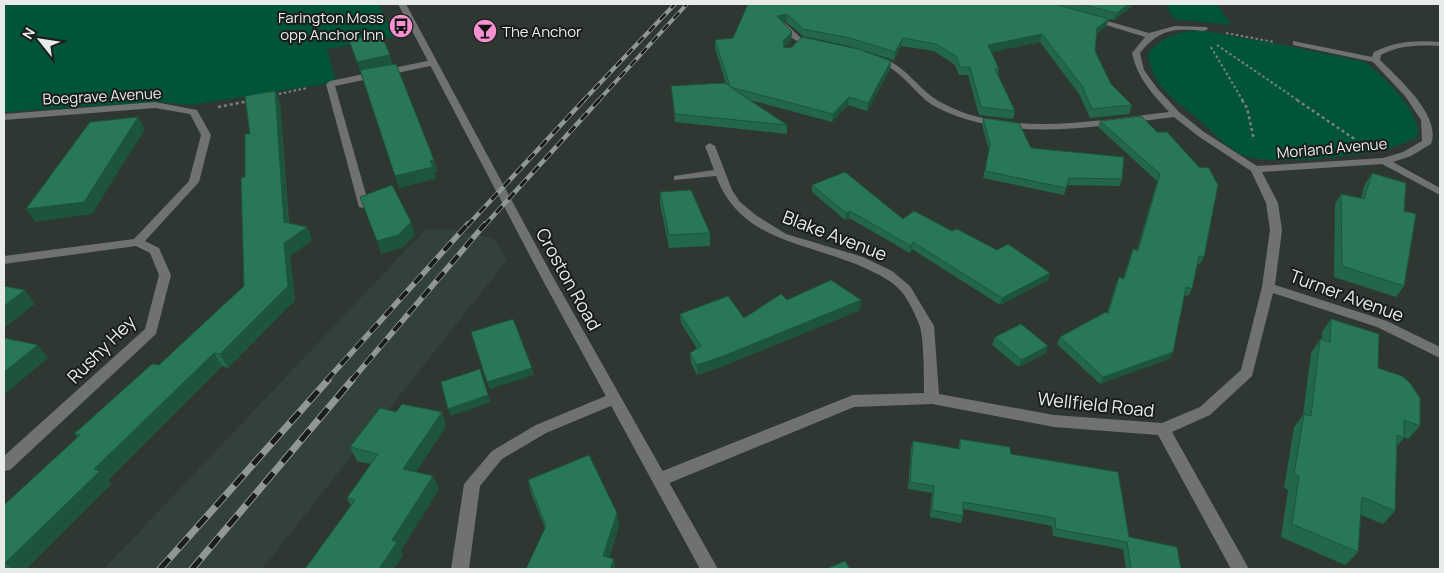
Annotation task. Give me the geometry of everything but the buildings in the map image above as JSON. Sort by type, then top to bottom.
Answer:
[{"type":"street","name":"Croston Road","points":[[402,4],[613,399],[661,479],[709,569]]},
{"type":"street","points":[[1081,15],[1150,36],[1189,27],[1205,33]]},
{"type":"street","points":[[782,25],[796,43],[824,44]]},
{"type":"street","name":"Wellfield Road","points":[[661,479],[853,401],[932,398],[1054,421],[1163,429],[1205,411],[1246,372],[1268,287],[1276,230],[1272,203],[1255,170],[1201,134],[1176,114],[1154,90],[1140,70],[1136,53],[1150,36]]},
{"type":"street","points":[[1296,43],[1376,60],[1377,54],[1389,46],[1412,43],[1440,44]]},
{"type":"street","points":[[869,56],[893,65],[939,106],[977,120],[1018,125],[1062,125],[1176,114]]},
{"type":"street","name":"Morland Avenue","points":[[1255,170],[1384,161],[1407,154],[1427,142],[1426,120],[1408,94],[1376,60]]},
{"type":"street","points":[[363,205],[330,84],[432,63]]},
{"type":"street","name":"Boegrave Avenue","points":[[4,117],[155,105],[194,112]]},
{"type":"street","points":[[4,260],[138,242],[194,182],[206,135],[194,112]]},
{"type":"street","name":"Blake Avenue","points":[[710,146],[719,172],[736,204],[753,218],[782,236],[859,260],[888,274],[906,289],[927,326],[932,398]]},
{"type":"street","points":[[1384,161],[1440,192]]},
{"type":"street","points":[[678,178],[719,172]]},
{"type":"street","name":"Rushy Hey","points":[[4,465],[151,331],[165,275],[156,250],[138,242]]},
{"type":"street","name":"Turner Avenue","points":[[1268,287],[1382,324],[1440,353]]},
{"type":"street","points":[[460,569],[472,484],[497,455],[541,429],[613,399]]},
{"type":"street","points":[[1163,429],[1240,569]]},
{"type":"path","points":[[1189,27],[1205,33],[1288,44],[1296,43]]},
{"type":"path","points":[[1205,33],[1384,161]]},
{"type":"path","points":[[1205,33],[1217,59],[1235,85],[1247,108],[1254,131],[1255,170]]},
{"type":"path","points":[[272,96],[330,84]]},
{"type":"path","points":[[194,112],[253,100]]},
{"type":"shaded area","points":[[426,229],[451,229],[494,239],[507,260],[262,569],[104,569]]},
{"type":"green space","points":[[4,4],[379,4],[394,37],[327,49],[336,82],[191,105],[158,102],[4,112]]},
{"type":"green space","points":[[1165,4],[1217,4],[1231,25],[1174,19]]},
{"type":"green space","points":[[1188,31],[1205,31],[1274,43],[1365,62],[1391,85],[1408,107],[1418,128],[1417,137],[1383,150],[1343,156],[1276,160],[1245,156],[1223,142],[1168,94],[1153,73],[1148,54],[1152,49],[1165,39]]},
{"type":"railway","points":[[583,101],[675,4]]},
{"type":"railway","points":[[598,101],[687,4]]},
{"type":"railway","points":[[467,226],[584,100]]},
{"type":"railway","points":[[484,226],[599,100]]},
{"type":"railway","points":[[326,381],[468,224]]},
{"type":"railway","points":[[351,381],[485,224]]},
{"type":"railway","points":[[160,569],[328,380]]},
{"type":"railway","points":[[192,569],[352,380]]},
{"type":"place","name":"Farington Moss opp Anchor Inn","points":[[401,26]]},
{"type":"place","name":"The Anchor","points":[[485,31]]}]
